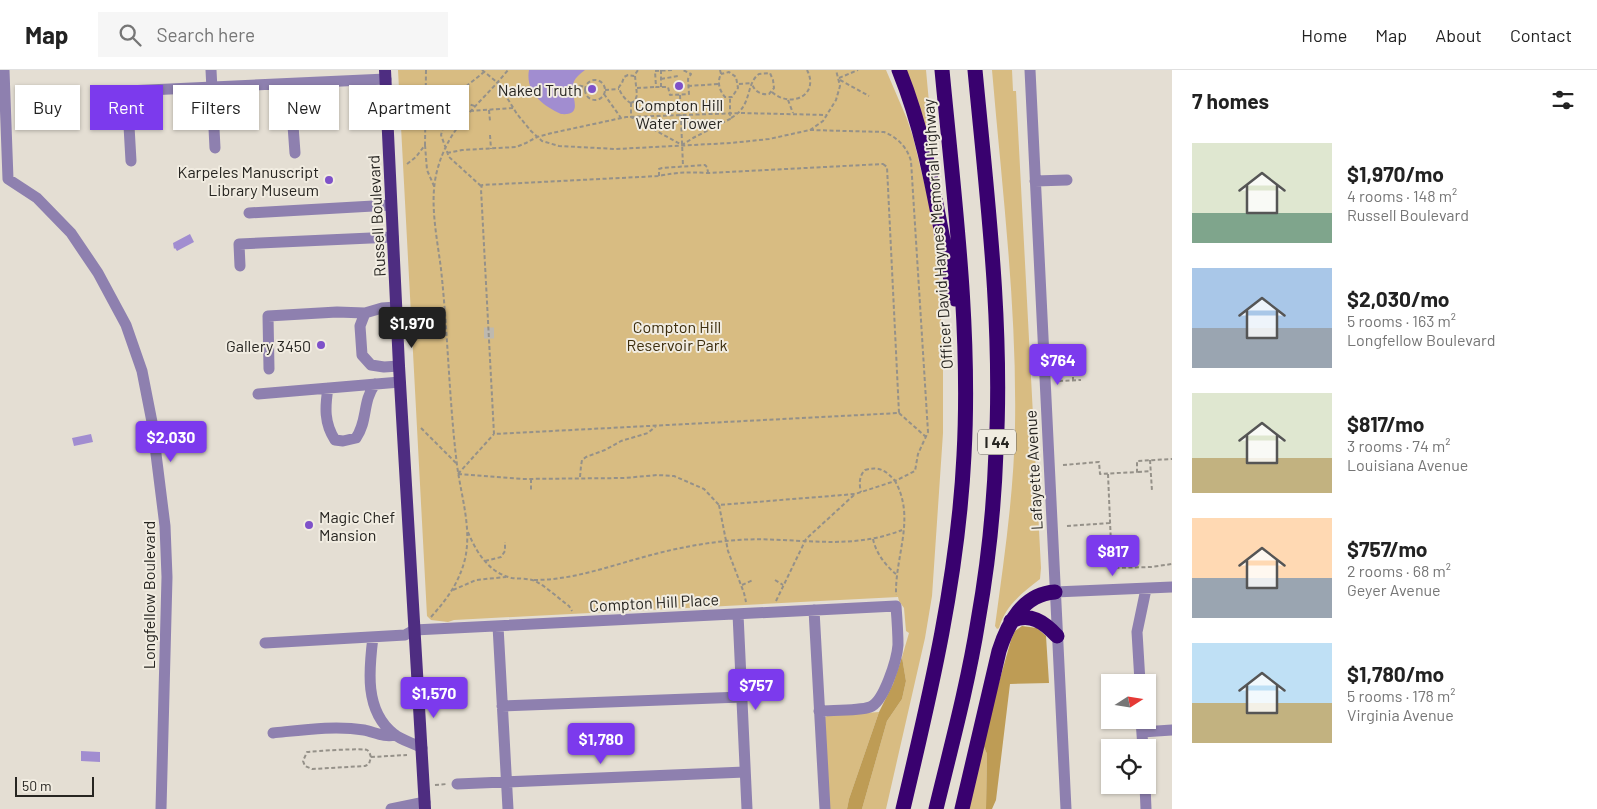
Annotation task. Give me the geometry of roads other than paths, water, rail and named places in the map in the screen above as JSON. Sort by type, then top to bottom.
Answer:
[{"type":"highway","points":[[899,70],[915,112],[923,143],[950,278],[965,340]]},
{"type":"highway","name":"Officer David Haynes Memorial Highway","points":[[903,809],[933,683],[953,570],[964,455],[966,398],[965,340],[942,70]]},
{"type":"highway","name":"I 44","points":[[936,809],[978,621],[993,508],[996,451],[997,340],[994,277],[975,70]]},
{"type":"highway","points":[[962,809],[1004,634],[1018,611],[1032,599],[1042,594],[1055,592]]},
{"type":"highway","points":[[1011,621],[1020,618],[1034,618],[1046,625],[1057,636]]},
{"type":"main road","name":"Russell Boulevard","points":[[385,74],[399,366],[425,806]]},
{"type":"street","name":"Longfellow Boulevard","points":[[4,70],[4,182],[37,198],[71,233],[98,273],[126,325],[142,372],[153,431],[164,526],[167,577],[161,809]]},
{"type":"street","points":[[212,70],[212,85]]},
{"type":"street","name":"Lafayette Avenue","points":[[1030,70],[1066,809]]},
{"type":"street","points":[[259,85],[290,84],[385,74]]},
{"type":"street","points":[[290,84],[295,153]]},
{"type":"street","points":[[131,161],[127,91],[173,89]]},
{"type":"street","points":[[214,130],[215,148]]},
{"type":"street","points":[[1035,181],[1068,180]]},
{"type":"street","points":[[248,213],[391,205]]},
{"type":"street","points":[[240,266],[239,244],[393,237]]},
{"type":"street","points":[[269,369],[268,316],[337,312],[365,313],[382,308],[396,307]]},
{"type":"street","points":[[365,313],[360,326],[362,355],[371,365],[384,367],[399,366]]},
{"type":"street","points":[[258,394],[400,382]]},
{"type":"street","points":[[328,388],[325,410],[330,432],[335,440],[343,441],[356,438],[360,433],[367,398],[375,384]]},
{"type":"street","points":[[1055,592],[1172,587]]},
{"type":"street","points":[[1140,674],[1137,632],[1146,588]]},
{"type":"street","name":"Compton Hill Place","points":[[266,643],[405,635],[414,630],[896,606],[898,646],[895,660],[876,704],[866,708],[819,711]]},
{"type":"street","points":[[814,610],[824,809]]},
{"type":"street","points":[[738,614],[747,809]]},
{"type":"street","points":[[498,626],[508,809]]},
{"type":"street","points":[[373,637],[370,663],[372,698],[376,712],[395,735],[422,748]]},
{"type":"street","points":[[502,706],[742,697]]},
{"type":"street","points":[[1156,728],[1172,730]]},
{"type":"street","points":[[273,733],[351,729],[364,730],[390,737],[395,735]]},
{"type":"street","points":[[457,784],[746,772]]},
{"type":"street","points":[[1145,794],[1146,809]]},
{"type":"street","points":[[391,809],[425,806]]},
{"type":"tunnel","points":[[484,333],[494,333]]},
{"type":"place","name":"Compton Hill Water Tower","points":[[679,86]]},
{"type":"place","name":"Naked Truth","points":[[592,89]]},
{"type":"place","name":"Karpeles Manuscript Library Museum","points":[[329,180]]},
{"type":"place","name":"Gallery 3450","points":[[321,345]]},
{"type":"place","name":"Magic Chef Mansion","points":[[309,525]]},
{"type":"park label","name":"Compton Hill Reservoir Park","points":[[677,335]]}]
